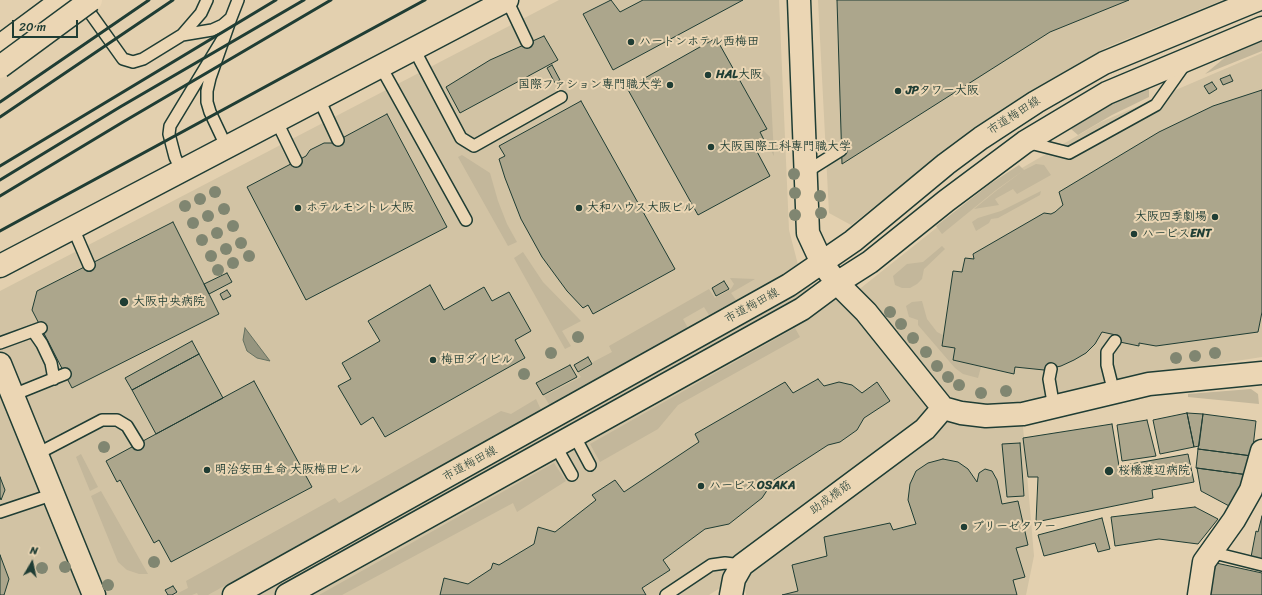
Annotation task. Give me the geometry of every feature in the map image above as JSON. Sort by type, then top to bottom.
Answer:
[{"type":"main road","points":[[0,46],[62,0]]},
{"type":"main road","points":[[0,67],[91,0]]},
{"type":"main road","points":[[0,266],[182,172],[507,0]]},
{"type":"main road","points":[[799,0],[808,233],[822,263],[837,283],[866,312],[943,408],[961,413],[986,416],[1023,414],[1054,408],[1149,384],[1262,373]]},
{"type":"main road","name":"市道梅田線","points":[[234,595],[773,294],[822,263],[853,241],[951,160],[980,138],[1036,102],[1104,63],[1257,0]]},
{"type":"main road","points":[[287,595],[802,309],[837,283],[870,262],[946,201],[1025,142],[1107,93],[1262,28]]},
{"type":"main road","points":[[0,364],[7,390],[54,494],[94,595]]},
{"type":"main road","name":"助成橋筋","points":[[731,595],[734,579],[742,566],[925,429],[943,408]]},
{"type":"main road","points":[[1199,595],[1204,562],[1234,520],[1251,490],[1262,450]]},
{"type":"lane","points":[[81,0],[123,59],[133,62],[143,59],[182,35],[201,13],[207,0]]},
{"type":"lane","points":[[227,148],[210,112],[207,102],[207,91],[210,78],[238,0]]},
{"type":"lane","points":[[507,0],[527,42]]},
{"type":"lane","points":[[182,35],[212,30],[223,26],[231,18]]},
{"type":"lane","points":[[182,172],[175,158],[169,134],[170,126],[225,35]]},
{"type":"lane","points":[[414,49],[461,138],[474,146],[561,97]]},
{"type":"lane","points":[[1025,142],[1069,153],[1156,105],[1190,58]]},
{"type":"lane","points":[[381,67],[466,220]]},
{"type":"lane","points":[[319,99],[338,140]]},
{"type":"lane","points":[[277,122],[296,161]]},
{"type":"lane","points":[[806,172],[841,150]]},
{"type":"lane","points":[[72,228],[89,265]]},
{"type":"lane","points":[[0,343],[37,329],[42,344],[59,377],[7,390]]},
{"type":"lane","points":[[1114,393],[1107,364],[1107,352],[1116,341]]},
{"type":"lane","points":[[1051,369],[1049,378],[1054,408]]},
{"type":"lane","points":[[37,454],[102,420],[117,420],[127,426],[138,444]]},
{"type":"lane","points":[[574,435],[590,465]]},
{"type":"lane","points":[[555,446],[572,475]]},
{"type":"lane","points":[[0,512],[54,494]]},
{"type":"lane","points":[[1210,552],[1262,564]]},
{"type":"lane","points":[[666,595],[711,565],[724,563],[742,566]]},
{"type":"shaded area","points":[[559,0],[779,0],[789,230],[803,284],[847,299],[984,190],[1101,122],[1262,53],[1262,357],[1139,376],[1021,403],[1034,556],[1026,595],[746,595],[745,587],[720,588],[709,595],[0,595],[0,291]]},
{"type":"shaded area","points":[[818,0],[1223,0],[1107,47],[957,142],[851,225],[829,213]]},
{"type":"shaded area","points":[[1262,41],[1262,51],[1205,74],[1228,55]]},
{"type":"shaded area","points":[[760,67],[770,77],[774,156],[760,132],[767,128],[739,79]]},
{"type":"shaded area","points":[[1149,88],[1149,97],[1112,115],[1078,135],[1071,129],[1109,105]]},
{"type":"shaded area","points":[[462,155],[490,173],[498,201],[507,224],[517,242],[508,246],[458,157]]},
{"type":"shaded area","points":[[1036,164],[1044,165],[1051,175],[1017,194],[1013,189],[995,199],[999,205],[974,209],[1024,170]]},
{"type":"shaded area","points":[[1019,165],[1024,170],[996,190],[942,234],[936,226],[990,184]]},
{"type":"shaded area","points":[[1041,191],[1040,195],[998,218],[991,219],[989,223],[976,231],[972,222],[978,218],[1001,211]]},
{"type":"shaded area","points":[[942,246],[945,249],[924,269],[922,279],[917,284],[910,288],[902,288],[895,285],[893,276],[907,264],[923,262]]},
{"type":"shaded area","points":[[523,252],[543,282],[581,321],[562,331],[571,346],[565,349],[514,258]]},
{"type":"shaded area","points":[[730,278],[755,279],[731,293],[736,300],[709,315],[704,307],[683,319],[688,328],[550,406],[544,396],[581,377],[578,373],[593,364],[593,362],[612,352],[609,346],[709,289],[715,298],[731,289],[734,284]]},
{"type":"shaded area","points":[[922,301],[927,319],[937,332],[943,335],[942,346],[955,348],[953,360],[981,367],[978,378],[963,374],[955,368],[918,325],[918,320],[909,317],[906,306],[912,302]]},
{"type":"shaded area","points":[[245,328],[270,361],[257,358],[247,351],[243,340]]},
{"type":"shaded area","points":[[795,328],[800,337],[678,405],[658,429],[600,462],[590,444]]},
{"type":"shaded area","points":[[1251,389],[1258,394],[1259,404],[1188,397],[1188,394]]},
{"type":"shaded area","points":[[536,399],[541,410],[208,595],[198,595],[197,593],[192,595],[174,595],[188,588],[186,581],[335,498],[339,503],[501,411],[511,414]]},
{"type":"shaded area","points":[[81,454],[98,487],[90,491],[76,457]]},
{"type":"shaded area","points":[[554,463],[566,481],[517,512],[513,503],[342,595],[319,595]]},
{"type":"shaded area","points":[[101,491],[148,574],[139,574],[127,570],[118,562],[91,496]]},
{"type":"building","name":"ハートンホテル西梅田","points":[[611,0],[620,12],[643,0],[743,0],[613,70],[583,14]]},
{"type":"building","name":"JPタワー大阪","points":[[837,0],[1129,0],[1050,32],[842,164]]},
{"type":"building","points":[[544,36],[558,60],[460,113],[446,87],[490,60]]},
{"type":"building","points":[[716,38],[767,129],[760,132],[764,140],[754,146],[770,176],[698,215],[627,88]]},
{"type":"building","points":[[552,65],[560,80],[555,83],[547,68]]},
{"type":"building","points":[[1230,75],[1233,81],[1223,85],[1220,79]]},
{"type":"building","points":[[1212,82],[1217,89],[1209,94],[1204,86]]},
{"type":"building","name":"ハービスENT","points":[[1262,90],[1262,312],[1258,332],[1156,346],[1139,343],[1139,346],[1115,341],[1116,335],[1102,332],[1095,344],[1086,353],[1074,360],[1061,366],[1044,370],[1015,367],[1014,374],[953,360],[955,348],[942,346],[953,271],[962,272],[965,258],[974,259],[973,254],[1044,213],[1051,214],[1055,212],[1063,205],[1059,192],[1159,132],[1213,106]]},
{"type":"building","name":"大和ハウス大阪ビル","points":[[581,101],[675,269],[593,314],[588,305],[583,308],[567,291],[542,257],[521,219],[499,159],[505,156],[499,146]]},
{"type":"building","points":[[387,114],[447,227],[306,300],[247,187],[306,156],[310,150],[324,143],[333,143]]},
{"type":"building","name":"大阪中央病院","points":[[173,222],[219,314],[72,388],[32,310],[37,291]]},
{"type":"building","points":[[227,273],[232,282],[209,294],[204,284]]},
{"type":"building","points":[[724,281],[729,289],[716,296],[712,288]]},
{"type":"building","name":"梅田ダイビル","points":[[430,285],[444,310],[484,287],[492,301],[509,292],[531,331],[515,340],[525,358],[385,437],[373,417],[361,425],[338,386],[351,379],[342,363],[380,341],[368,321]]},
{"type":"building","points":[[227,290],[231,296],[223,300],[220,294]]},
{"type":"building","points":[[192,341],[199,354],[132,390],[125,378]]},
{"type":"building","points":[[199,354],[223,398],[156,434],[132,390]]},
{"type":"building","points":[[588,357],[592,364],[578,372],[574,365]]},
{"type":"building","points":[[570,365],[577,377],[543,395],[536,383]]},
{"type":"building","name":"ハービスOSAKA","points":[[818,379],[824,386],[839,382],[852,385],[862,393],[877,382],[890,401],[864,418],[857,430],[840,442],[828,445],[774,480],[762,498],[729,524],[705,529],[663,560],[670,570],[642,588],[646,595],[440,595],[444,578],[468,584],[491,569],[493,563],[499,565],[534,544],[538,527],[555,532],[596,500],[592,495],[615,480],[624,492],[699,442],[695,434],[785,382],[793,393]]},
{"type":"building","name":"明治安田生命 大阪梅田ビル","points":[[254,381],[312,487],[171,562],[159,540],[154,543],[120,480],[117,482],[106,461]]},
{"type":"building","points":[[1187,413],[1194,447],[1160,454],[1153,420]]},
{"type":"building","points":[[1187,413],[1203,414],[1199,446],[1194,447]]},
{"type":"building","points":[[1203,414],[1256,421],[1252,456],[1198,449]]},
{"type":"building","points":[[1147,420],[1156,456],[1122,461],[1117,425]]},
{"type":"building","name":"桜橋渡辺病院","points":[[1112,424],[1119,466],[1188,454],[1194,482],[1152,490],[1153,498],[1036,522],[1038,477],[1028,477],[1023,438]]},
{"type":"building","points":[[1020,443],[1024,496],[1007,497],[1002,444]]},
{"type":"building","points":[[1198,449],[1252,456],[1249,475],[1196,468]]},
{"type":"building","name":"ブリーゼタワー","points":[[943,459],[958,462],[968,469],[977,482],[979,473],[985,469],[992,471],[997,480],[1002,504],[1018,501],[1028,545],[1016,548],[1025,577],[1013,580],[1017,595],[782,595],[798,591],[792,565],[827,556],[824,537],[890,523],[893,530],[916,524],[908,500],[910,484],[916,471],[928,463]]},
{"type":"building","points":[[1197,468],[1248,475],[1231,507],[1201,491]]},
{"type":"building","points":[[0,477],[5,490],[1,500],[0,497]]},
{"type":"building","points":[[1195,507],[1218,519],[1198,544],[1159,539],[1115,546],[1111,517]]},
{"type":"building","points":[[1262,516],[1262,561],[1251,557],[1256,531],[1258,532]]},
{"type":"building","points":[[1102,518],[1110,549],[1098,552],[1095,543],[1044,556],[1038,535]]},
{"type":"building","points":[[0,555],[9,579],[4,595],[0,595]]},
{"type":"building","points":[[1216,563],[1262,573],[1262,595],[1209,595]]},
{"type":"building","points":[[173,586],[177,592],[172,595],[168,595],[165,590]]},
{"type":"railway","points":[[0,102],[149,0]]},
{"type":"railway","points":[[0,117],[173,0]]},
{"type":"railway","points":[[0,166],[276,0]]},
{"type":"railway","points":[[0,180],[120,107],[304,0]]},
{"type":"railway","points":[[0,196],[331,0]]},
{"type":"railway","points":[[0,231],[425,0]]},
{"type":"place","name":"ハートンホテル西梅田","points":[[631,42]]},
{"type":"place","name":"HAL大阪","points":[[708,75]]},
{"type":"place","name":"国際ファション専門職大学","points":[[670,85]]},
{"type":"place","name":"JPタワー大阪","points":[[898,91]]},
{"type":"place","name":"大阪国際工科専門職大学","points":[[711,147]]},
{"type":"place","name":"ホテルモントレ大阪","points":[[298,208]]},
{"type":"place","name":"大和ハウス大阪ビル","points":[[579,208]]},
{"type":"place","name":"大阪四季劇場","points":[[1215,217]]},
{"type":"place","name":"ハービスENT","points":[[1134,234]]},
{"type":"place","name":"大阪中央病院","points":[[124,302]]},
{"type":"place","name":"梅田ダイビル","points":[[433,360]]},
{"type":"place","name":"明治安田生命 大阪梅田ビル","points":[[207,470]]},
{"type":"place","name":"桜橋渡辺病院","points":[[1109,471]]},
{"type":"place","name":"ハービスOSAKA","points":[[701,486]]},
{"type":"place","name":"ブリーゼタワー","points":[[964,527]]}]
